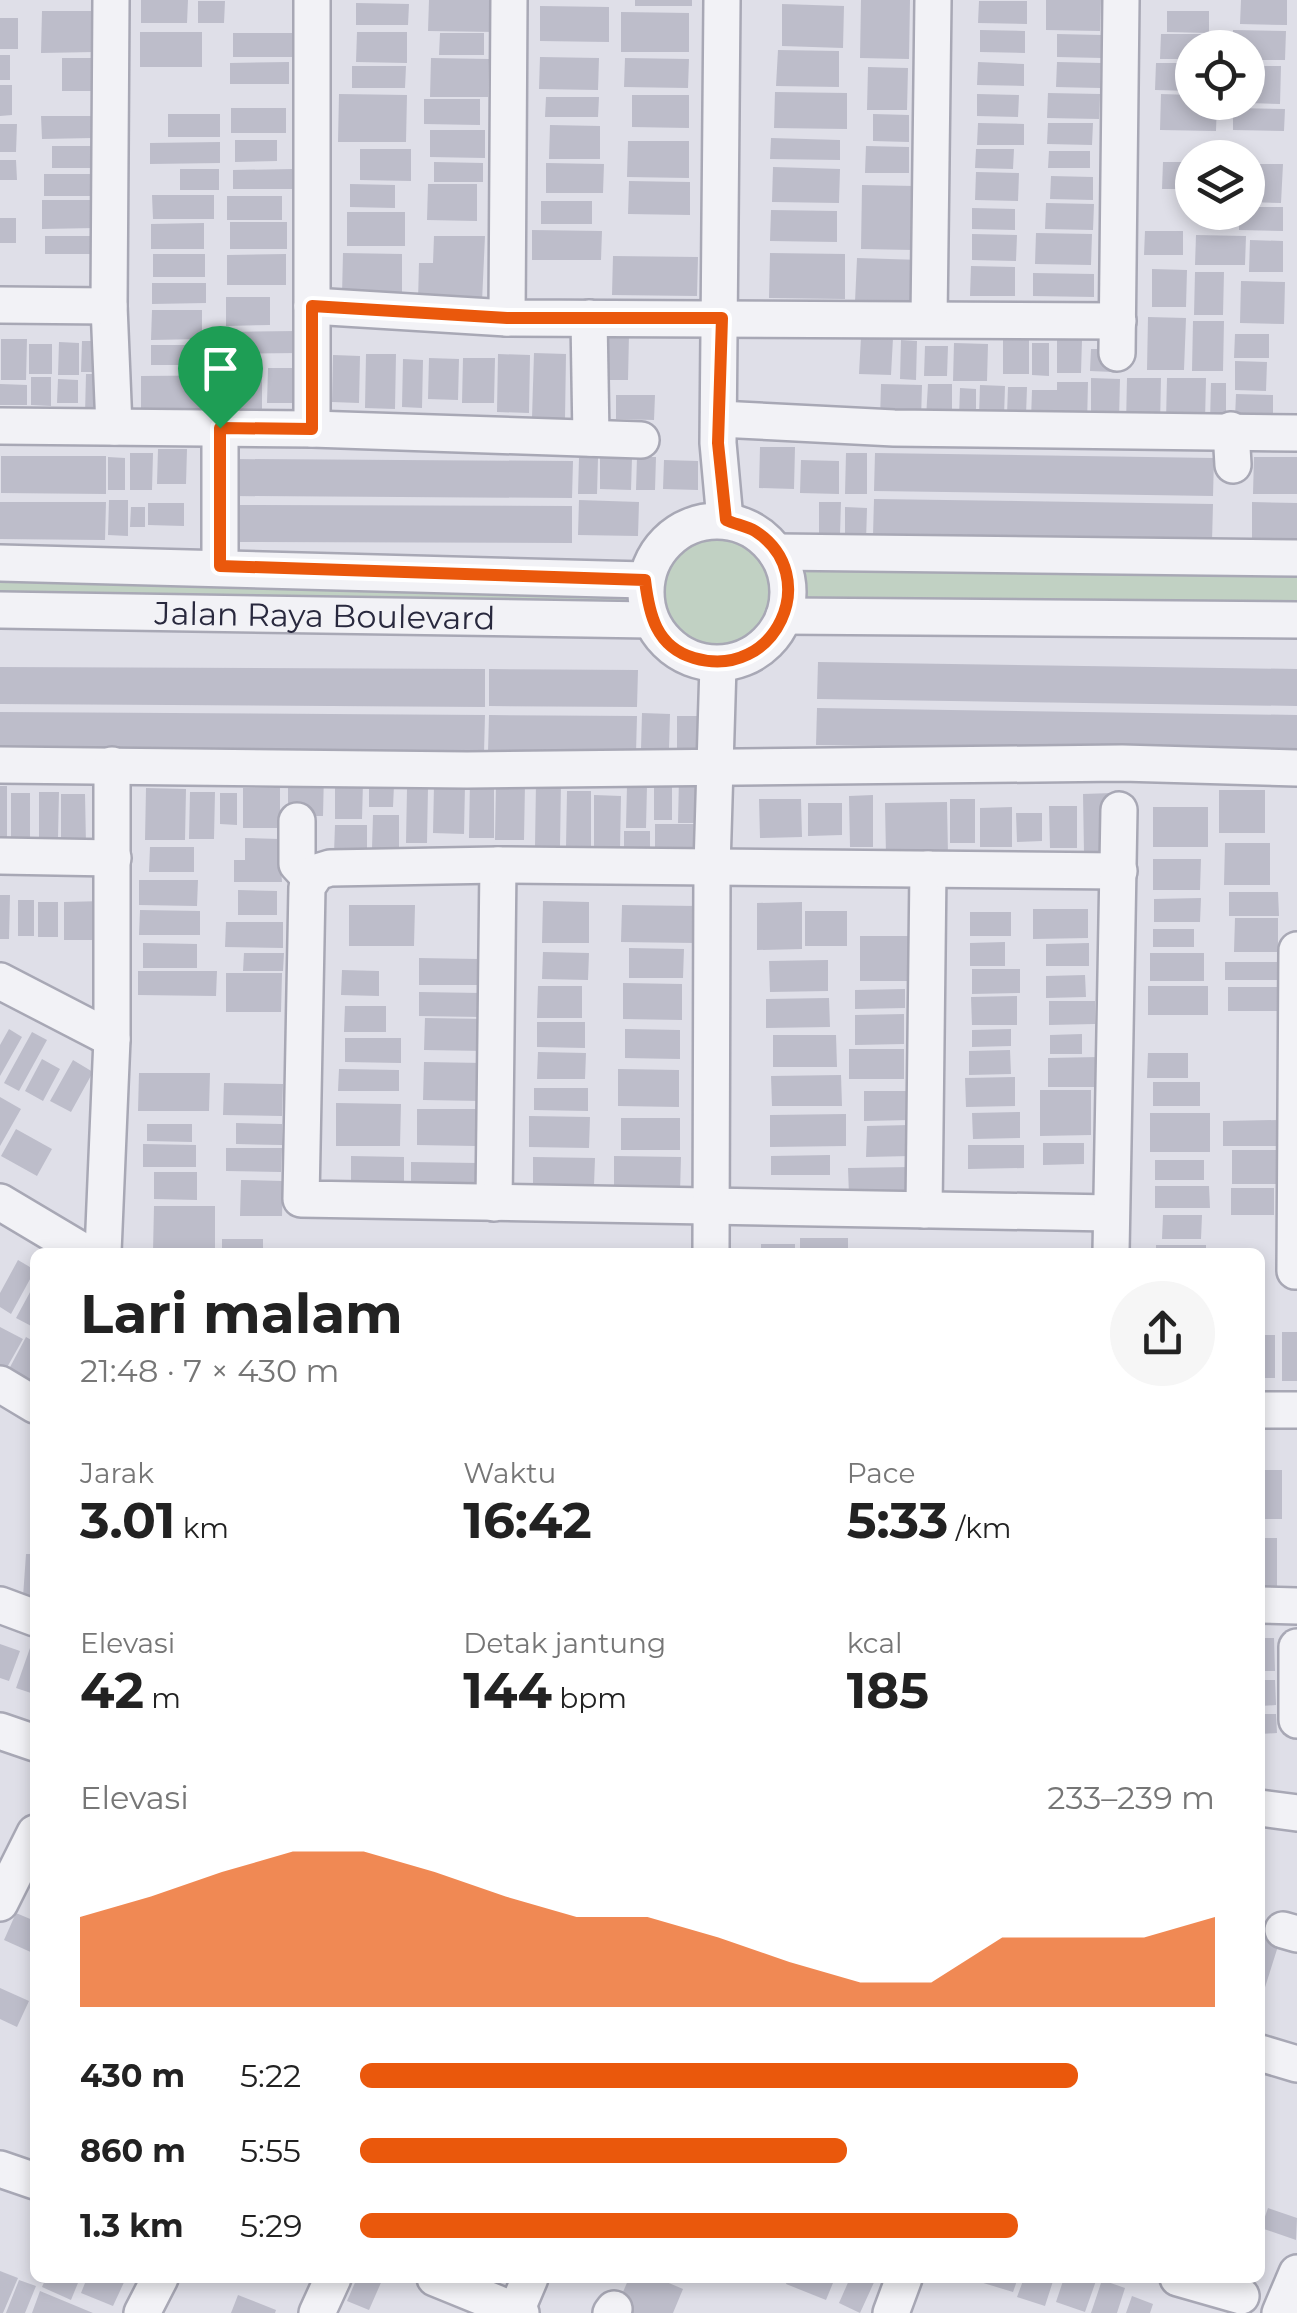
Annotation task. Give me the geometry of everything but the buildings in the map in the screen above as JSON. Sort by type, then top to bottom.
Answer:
[{"type":"street","points":[[111,0],[109,306],[114,427]]},
{"type":"street","points":[[312,0],[312,429]]},
{"type":"street","points":[[507,318],[509,0]]},
{"type":"street","points":[[722,0],[719,419],[726,520]]},
{"type":"street","points":[[929,320],[933,0]]},
{"type":"street","points":[[312,306],[507,318],[929,320],[1117,337],[1121,0]]},
{"type":"street","points":[[0,305],[109,306]]},
{"type":"street","points":[[588,318],[592,438]]},
{"type":"street","points":[[719,419],[894,428],[1297,433]]},
{"type":"street","points":[[0,426],[312,429],[641,440]]},
{"type":"street","points":[[220,428],[220,566]]},
{"type":"street","points":[[1231,430],[1232,465]]},
{"type":"street","points":[[726,520],[754,530],[776,552],[788,583],[784,616],[769,641],[746,658],[718,665],[677,653],[650,620],[645,580],[660,547],[689,525],[726,520]]},
{"type":"street","points":[[776,552],[1297,558]]},
{"type":"street","name":"Jalan Raya Boulevard","points":[[0,563],[645,580]]},
{"type":"street","name":"Jalan Raya Boulevard","points":[[0,610],[650,620]]},
{"type":"street","points":[[784,616],[1297,620]]},
{"type":"street","points":[[711,1248],[712,867],[718,665]]},
{"type":"street","points":[[0,765],[716,768],[1122,763],[1297,768]]},
{"type":"street","points":[[103,1248],[112,1039],[112,765]]},
{"type":"street","points":[[1110,1248],[1119,810]]},
{"type":"street","points":[[296,821],[297,864],[310,878],[301,1200],[1112,1213]]},
{"type":"street","points":[[0,856],[113,858]]},
{"type":"street","points":[[494,1203],[498,865]]},
{"type":"street","points":[[310,878],[330,868],[498,865],[1119,871]]},
{"type":"street","points":[[924,1210],[928,869]]},
{"type":"street","points":[[1295,1270],[1297,950]]},
{"type":"street","points":[[0,982],[112,1039]]},
{"type":"street","points":[[0,1202],[77,1248]]},
{"type":"street","points":[[0,1384],[30,1401]]},
{"type":"street","points":[[1265,1410],[1297,1410]]},
{"type":"street","points":[[1265,1605],[1297,1606]]},
{"type":"street","points":[[0,1606],[30,1616]]},
{"type":"street","points":[[1297,1647],[1297,1720]]},
{"type":"street","points":[[0,1731],[30,1741]]},
{"type":"street","points":[[1265,1809],[1297,1814]]},
{"type":"street","points":[[0,1904],[30,1842]]},
{"type":"street","points":[[1265,2055],[1297,2064]]},
{"type":"street","points":[[0,2169],[30,2179]]},
{"type":"street","points":[[1280,2313],[1297,2273]]},
{"type":"street","points":[[142,2313],[157,2283]]},
{"type":"street","points":[[447,2283],[518,2312],[528,2283]]},
{"type":"street","points":[[892,2313],[902,2283]]},
{"type":"street","points":[[1195,2283],[1240,2296]]},
{"type":"green space","points":[[725,520],[754,530],[777,552],[1297,559],[1297,621],[784,616],[769,641],[746,658],[718,665],[677,653],[649,620],[0,611],[0,563],[645,580],[659,553],[675,536],[695,526]]},
{"type":"route","points":[[312,306],[507,318],[722,318],[718,443],[726,520],[754,530],[776,552],[788,583],[784,616],[769,641],[746,658],[718,665],[677,653],[650,620],[645,580],[220,566],[220,428],[312,429],[312,306]]}]
